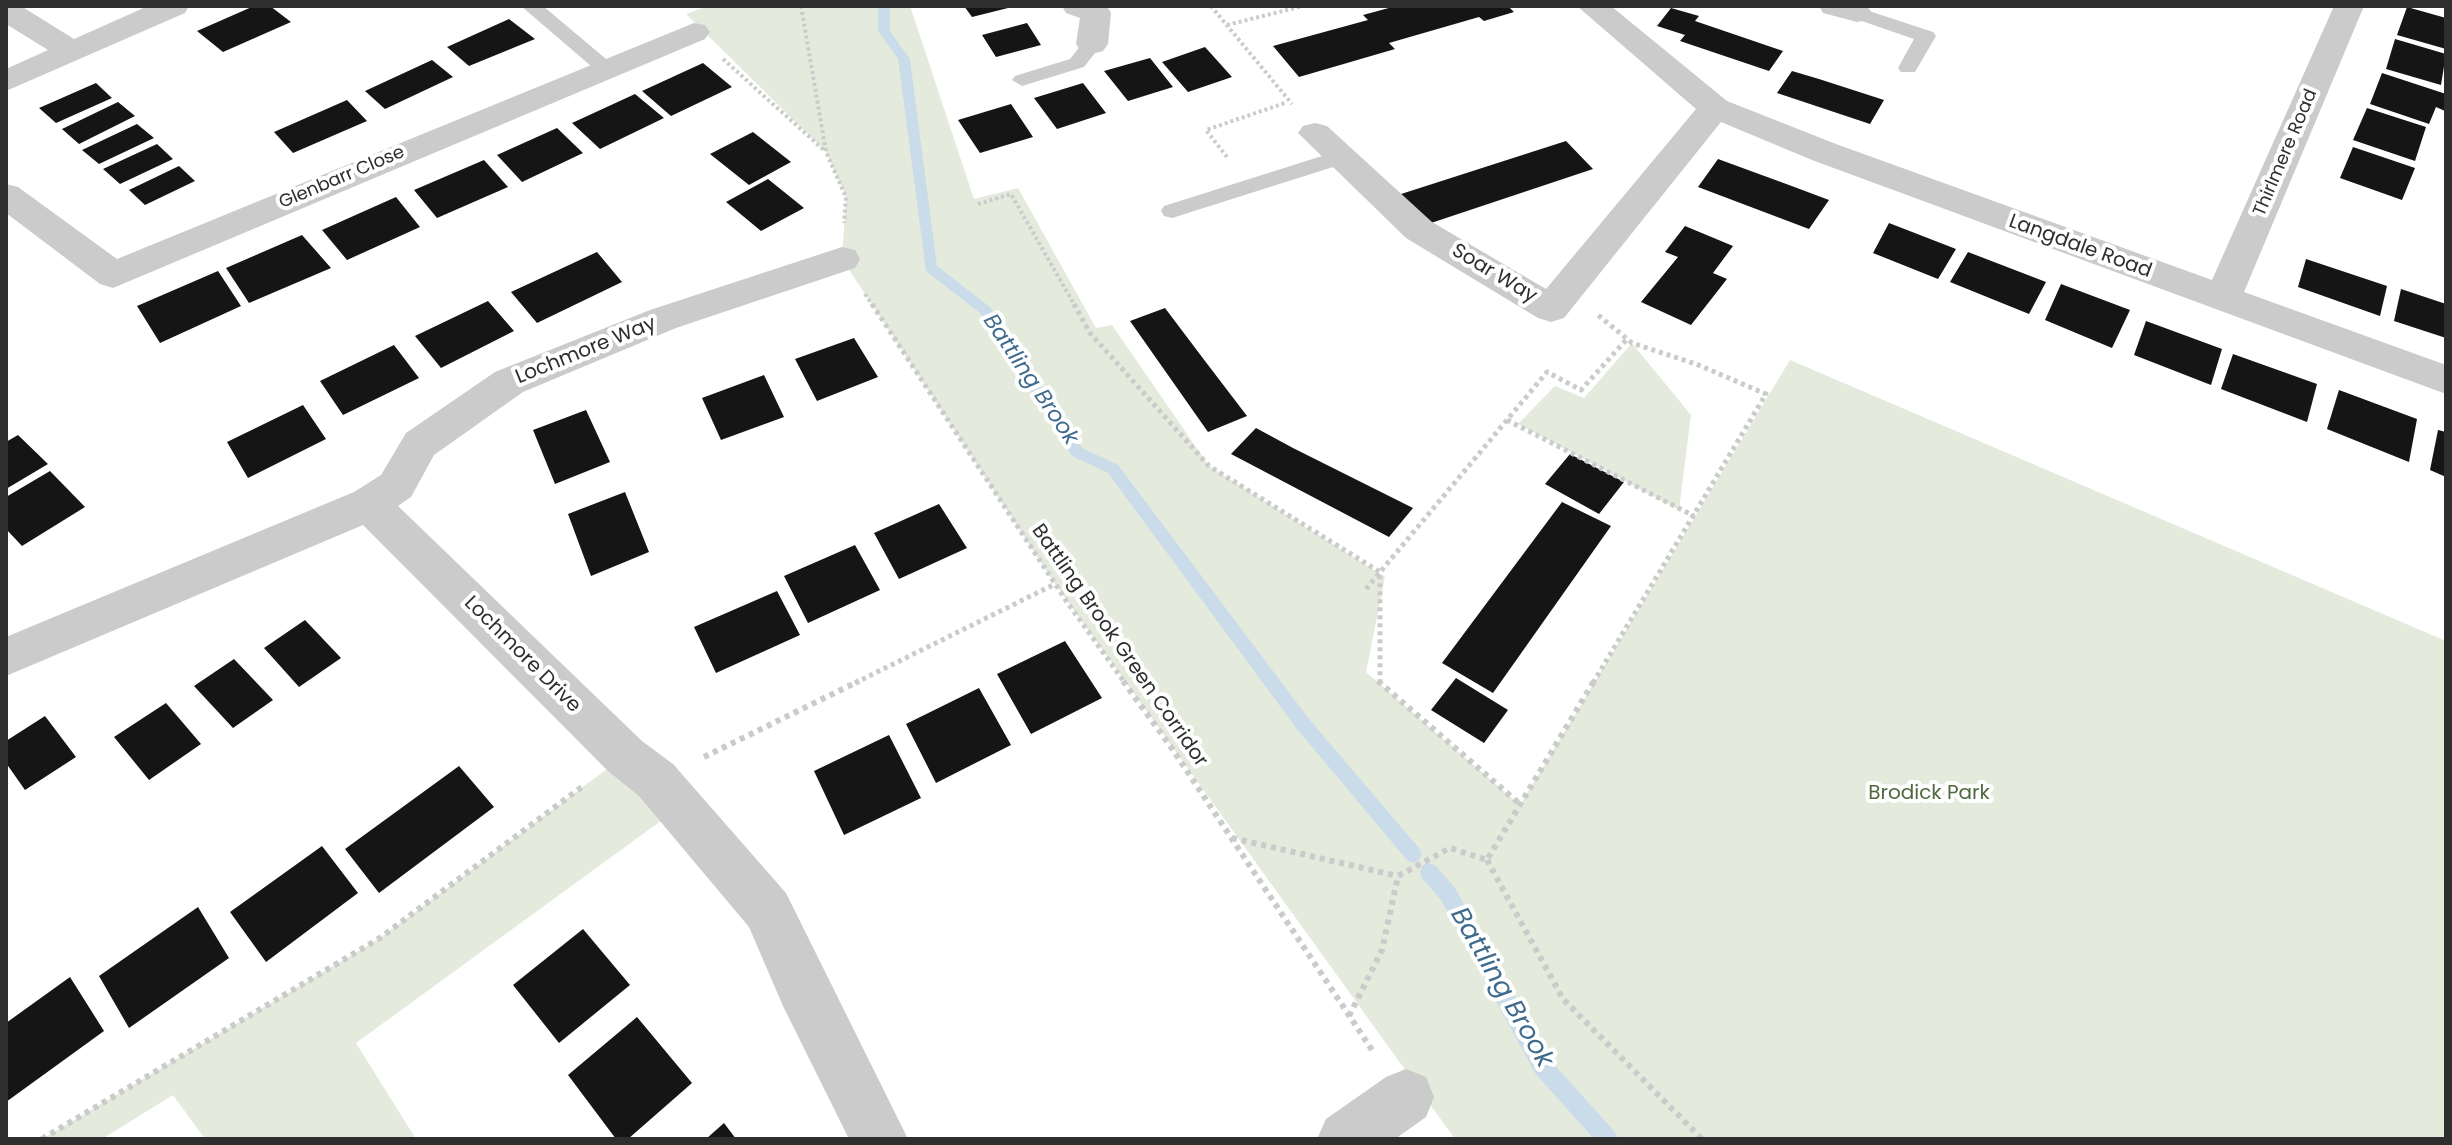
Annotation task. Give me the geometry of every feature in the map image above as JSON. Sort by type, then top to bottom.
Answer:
[{"type":"street","points":[[6,81],[174,6]]},
{"type":"street","name":"Langdale Road","points":[[1592,6],[1715,108],[1824,152],[2446,380]]},
{"type":"street","name":"Thirlmere Road","points":[[2222,299],[2349,6]]},
{"type":"street","points":[[1092,44],[1099,8]]},
{"type":"street","points":[[6,10],[71,51]]},
{"type":"street","name":"Glenbarr Close","points":[[6,195],[113,275],[694,32]]},
{"type":"street","name":"Soar Way","points":[[1315,133],[1419,230],[1551,309],[1715,108]]},
{"type":"street","name":"Lochmore Way","points":[[369,504],[396,486],[420,444],[509,382],[642,327],[755,286],[842,259]]},
{"type":"street","points":[[6,657],[369,504]]},
{"type":"street","name":"Lochmore Drive","points":[[369,504],[640,768],[768,910],[802,987],[879,1139]]},
{"type":"street","points":[[1346,1139],[1406,1097]]},
{"type":"lane","points":[[531,6],[605,68]]},
{"type":"lane","points":[[1846,10],[1926,36],[1908,68]]},
{"type":"lane","points":[[1022,80],[1077,63],[1092,44]]},
{"type":"lane","points":[[1172,211],[1341,157]]},
{"type":"path","points":[[801,6],[826,152],[846,197],[842,259]]},
{"type":"path","points":[[1211,6],[1315,133]]},
{"type":"path","points":[[1227,25],[1303,6]]},
{"type":"path","points":[[694,32],[826,152]]},
{"type":"path","points":[[1250,186],[1206,130],[1290,102]]},
{"type":"path","points":[[978,204],[1011,194],[1090,333],[1209,466],[1380,572]]},
{"type":"path","name":"Battling Brook Green Corridor","points":[[842,259],[1055,584],[1171,747],[1348,1017],[1406,1097]]},
{"type":"path","points":[[1487,860],[1766,394],[1627,339],[1595,312],[1570,284]]},
{"type":"path","points":[[1366,589],[1547,372],[1581,390],[1627,339]]},
{"type":"path","points":[[1507,420],[1694,516]]},
{"type":"path","points":[[1380,572],[1378,681],[1521,805]]},
{"type":"path","points":[[42,1139],[380,938],[640,768],[1055,584]]},
{"type":"path","points":[[1230,838],[1398,876],[1450,848],[1487,860],[1563,999],[1702,1139]]},
{"type":"path","points":[[1348,1017],[1382,950],[1398,876]]},
{"type":"green space","name":"Brodick Park","points":[[708,6],[910,6],[974,199],[1018,188],[1096,328],[1112,325],[1209,466],[1385,577],[1366,672],[1520,805],[1790,360],[2446,641],[2446,1139],[1455,1139],[1055,584],[842,259],[846,197],[826,152],[686,14]]},
{"type":"green space","points":[[1632,343],[1691,415],[1679,510],[1518,424],[1555,386],[1584,398]]},
{"type":"green space","points":[[619,760],[680,807],[356,1043],[416,1139],[205,1139],[173,1095],[102,1139],[42,1139],[380,938]]},
{"type":"building","points":[[254,6],[270,6],[291,22],[223,52],[197,31]]},
{"type":"building","points":[[964,6],[1012,6],[1012,7],[972,17]]},
{"type":"building","points":[[1396,6],[1508,6],[1514,12],[1484,21],[1479,17],[1389,43],[1395,49],[1299,77],[1273,46],[1368,20],[1363,15]]},
{"type":"building","points":[[2407,7],[2446,18],[2446,49],[2397,35]]},
{"type":"building","points":[[1671,8],[1699,16],[1695,21],[1783,51],[1769,71],[1680,41],[1685,35],[1657,26]]},
{"type":"building","points":[[509,19],[535,39],[469,66],[447,47]]},
{"type":"building","points":[[1027,23],[1041,45],[996,57],[982,35]]},
{"type":"building","points":[[2395,39],[2446,54],[2441,85],[2386,69]]},
{"type":"building","points":[[1205,47],[1232,77],[1188,92],[1162,62]]},
{"type":"building","points":[[1150,58],[1173,87],[1128,101],[1104,71]]},
{"type":"building","points":[[432,60],[453,77],[385,109],[365,91]]},
{"type":"building","points":[[703,63],[732,87],[671,116],[642,91]]},
{"type":"building","points":[[1792,71],[1884,100],[1870,124],[1777,93]]},
{"type":"building","points":[[2382,73],[2446,94],[2445,111],[2436,107],[2429,124],[2370,104]]},
{"type":"building","points":[[96,83],[112,98],[56,123],[39,108]]},
{"type":"building","points":[[1083,83],[1106,113],[1057,129],[1034,98]]},
{"type":"building","points":[[635,94],[664,118],[600,149],[572,123]]},
{"type":"building","points":[[347,100],[367,121],[293,153],[274,132]]},
{"type":"building","points":[[118,102],[135,116],[79,144],[62,129]]},
{"type":"building","points":[[1011,104],[1033,137],[980,153],[958,120]]},
{"type":"building","points":[[2367,108],[2426,127],[2415,161],[2353,140]]},
{"type":"building","points":[[137,124],[154,138],[99,164],[82,150]]},
{"type":"building","points":[[557,128],[583,153],[522,182],[497,155]]},
{"type":"building","points":[[753,132],[791,162],[749,185],[710,154]]},
{"type":"building","points":[[1566,141],[1593,169],[1425,225],[1398,195]]},
{"type":"building","points":[[157,144],[173,159],[120,184],[103,169]]},
{"type":"building","points":[[2353,147],[2415,168],[2402,200],[2340,178]]},
{"type":"building","points":[[1718,159],[1829,200],[1809,229],[1698,187]]},
{"type":"building","points":[[484,160],[508,187],[437,218],[414,190]]},
{"type":"building","points":[[179,166],[195,181],[145,205],[129,190]]},
{"type":"building","points":[[768,179],[804,208],[761,231],[726,202]]},
{"type":"building","points":[[396,197],[420,227],[347,260],[322,230]]},
{"type":"building","points":[[1889,223],[1956,249],[1938,279],[1873,253]]},
{"type":"building","points":[[1685,226],[1733,246],[1713,273],[1727,279],[1691,325],[1641,302],[1678,257],[1665,252]]},
{"type":"building","points":[[302,235],[331,268],[249,303],[226,268]]},
{"type":"building","points":[[597,252],[622,282],[537,323],[511,292]]},
{"type":"building","points":[[1968,252],[2046,282],[2029,314],[1950,282]]},
{"type":"building","points":[[2306,259],[2387,286],[2380,316],[2298,287]]},
{"type":"building","points":[[218,271],[241,306],[160,343],[137,306]]},
{"type":"building","points":[[2061,284],[2130,310],[2112,348],[2045,320]]},
{"type":"building","points":[[2401,289],[2446,304],[2446,338],[2394,321]]},
{"type":"building","points":[[488,301],[514,331],[441,368],[415,336]]},
{"type":"building","points":[[1165,308],[1247,416],[1208,432],[1130,321]]},
{"type":"building","points":[[2146,321],[2222,349],[2211,385],[2134,355]]},
{"type":"building","points":[[854,338],[878,377],[817,401],[795,359]]},
{"type":"building","points":[[394,345],[419,378],[343,415],[320,381]]},
{"type":"building","points":[[2233,354],[2317,384],[2307,422],[2221,389]]},
{"type":"building","points":[[764,375],[784,417],[721,440],[702,398]]},
{"type":"building","points":[[2339,390],[2417,419],[2409,462],[2327,429]]},
{"type":"building","points":[[303,405],[326,439],[248,478],[227,442]]},
{"type":"building","points":[[586,410],[610,462],[555,484],[533,430]]},
{"type":"building","points":[[1256,428],[1413,508],[1389,537],[1231,454]]},
{"type":"building","points":[[2438,430],[2446,432],[2446,477],[2430,470]]},
{"type":"building","points":[[18,435],[48,464],[6,489],[6,442]]},
{"type":"building","points":[[1570,454],[1624,482],[1599,514],[1545,484]]},
{"type":"building","points":[[50,471],[85,507],[22,546],[6,529],[6,497]]},
{"type":"building","points":[[625,492],[649,552],[591,576],[568,514]]},
{"type":"building","points":[[1562,502],[1611,526],[1493,693],[1442,663]]},
{"type":"building","points":[[939,504],[967,548],[899,579],[874,533]]},
{"type":"building","points":[[855,545],[880,590],[808,623],[784,576]]},
{"type":"building","points":[[777,591],[800,635],[716,673],[694,627]]},
{"type":"building","points":[[305,620],[341,658],[299,687],[264,648]]},
{"type":"building","points":[[1065,641],[1102,698],[1031,734],[997,674]]},
{"type":"building","points":[[234,659],[273,700],[233,728],[194,686]]},
{"type":"building","points":[[1456,678],[1508,710],[1484,743],[1431,710]]},
{"type":"building","points":[[979,688],[1011,745],[936,783],[906,724]]},
{"type":"building","points":[[166,703],[201,744],[149,780],[114,737]]},
{"type":"building","points":[[45,716],[76,757],[25,790],[6,763],[6,741]]},
{"type":"building","points":[[889,735],[921,798],[844,835],[814,771]]},
{"type":"building","points":[[459,766],[494,807],[379,893],[345,849]]},
{"type":"building","points":[[322,846],[358,893],[266,962],[230,912]]},
{"type":"building","points":[[198,907],[229,958],[129,1028],[99,976]]},
{"type":"building","points":[[583,929],[630,985],[559,1043],[513,985]]},
{"type":"building","points":[[70,977],[104,1031],[6,1102],[6,1023]]},
{"type":"building","points":[[637,1017],[692,1083],[628,1139],[616,1139],[568,1075]]},
{"type":"building","points":[[724,1123],[736,1139],[706,1139]]},
{"type":"waterway","name":"Battling Brook","points":[[884,6],[884,31],[904,59],[931,268],[985,310],[1077,452],[1113,469],[1303,724],[1413,854]]},
{"type":"waterway","name":"Battling Brook","points":[[1429,872],[1448,894],[1542,1066],[1608,1139]]}]
